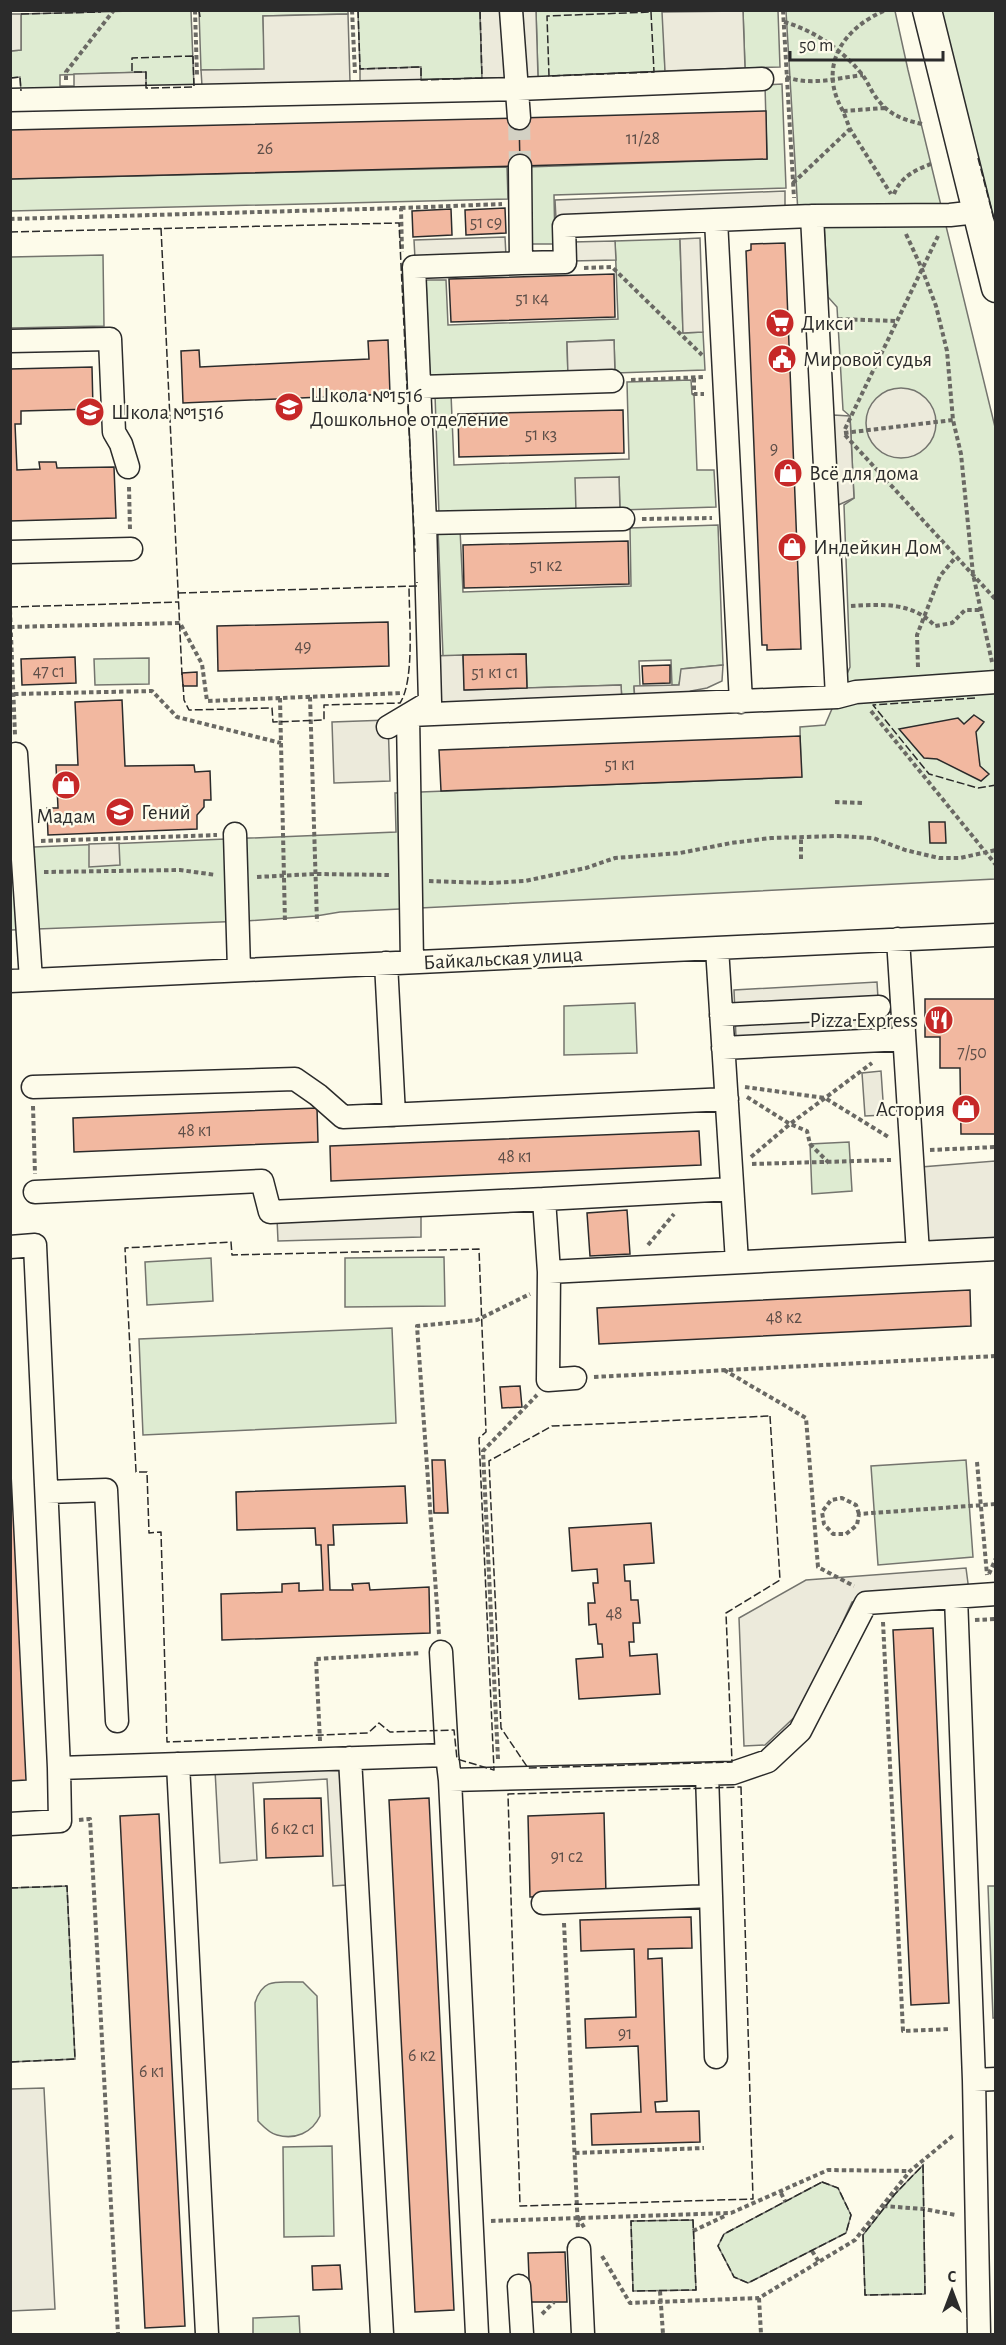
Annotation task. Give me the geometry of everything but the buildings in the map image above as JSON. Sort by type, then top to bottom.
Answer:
[{"type":"main road","points":[[927,10],[964,214],[996,288]]},
{"type":"street","points":[[511,10],[514,81],[518,89],[519,118]]},
{"type":"street","points":[[10,100],[356,94],[762,79]]},
{"type":"street","points":[[520,166],[521,263]]},
{"type":"street","points":[[388,728],[430,702],[414,267],[566,262],[564,226],[803,217],[964,214]]},
{"type":"street","points":[[803,217],[818,318],[846,695]]},
{"type":"street","points":[[716,220],[741,702]]},
{"type":"street","points":[[10,341],[110,339],[114,432],[122,444],[128,467]]},
{"type":"street","points":[[420,387],[612,381]]},
{"type":"street","points":[[425,523],[623,519]]},
{"type":"street","points":[[10,552],[130,549]]},
{"type":"street","points":[[408,715],[741,702],[987,684]]},
{"type":"street","points":[[408,715],[412,962]]},
{"type":"street","points":[[16,754],[24,872],[21,980]]},
{"type":"street","points":[[235,834],[239,970]]},
{"type":"street","name":"Байкальская улица","points":[[21,980],[996,935]]},
{"type":"street","points":[[898,939],[918,1253]]},
{"type":"street","points":[[717,948],[726,1092],[736,1165],[732,1190],[737,1262]]},
{"type":"street","points":[[386,963],[394,1115]]},
{"type":"street","points":[[721,1015],[879,1007]]},
{"type":"street","points":[[723,1048],[904,1039]]},
{"type":"street","points":[[33,1087],[295,1079],[343,1117],[726,1092]]},
{"type":"street","points":[[35,1192],[262,1181],[270,1212],[732,1190]]},
{"type":"street","points":[[544,1199],[549,1272],[548,1380],[575,1378]]},
{"type":"street","points":[[10,1247],[36,1245],[60,1821],[10,1824]]},
{"type":"street","points":[[549,1272],[996,1249]]},
{"type":"street","points":[[47,1492],[106,1490],[117,1721]]},
{"type":"street","points":[[450,1780],[630,1784],[707,1774],[734,1773],[768,1761],[800,1731],[866,1603],[996,1594]]},
{"type":"street","points":[[956,1597],[973,2029],[985,2080],[975,2118],[979,2334]]},
{"type":"street","points":[[441,1652],[450,1780],[477,2334]]},
{"type":"street","points":[[59,1768],[447,1755]]},
{"type":"street","points":[[350,1758],[382,2334]]},
{"type":"street","points":[[178,1764],[207,2334]]},
{"type":"street","points":[[707,1774],[716,2057]]},
{"type":"street","points":[[553,1903],[711,1896]]},
{"type":"street","points":[[583,2334],[584,2243]]},
{"type":"street","points":[[519,2286],[522,2334]]},
{"type":"path","points":[[66,98],[66,72],[114,10]]},
{"type":"path","points":[[195,10],[198,96]]},
{"type":"path","points":[[352,10],[356,94]]},
{"type":"path","points":[[783,10],[793,183],[803,217]]},
{"type":"path","points":[[886,10],[859,24],[847,36],[834,60],[833,89],[850,129],[893,198],[902,180],[913,172],[934,163]]},
{"type":"path","points":[[784,22],[802,27],[838,50],[863,75],[885,108],[898,118],[922,124]]},
{"type":"path","points":[[762,79],[787,77],[798,81],[833,81],[863,75]]},
{"type":"path","points":[[843,111],[885,108]]},
{"type":"path","points":[[793,183],[850,129]]},
{"type":"path","points":[[10,219],[519,204]]},
{"type":"path","points":[[401,208],[403,259],[414,267]]},
{"type":"path","points":[[843,433],[922,269],[964,214]]},
{"type":"path","points":[[897,216],[922,269],[936,306],[947,351],[953,420],[961,454],[987,684]]},
{"type":"path","points":[[612,267],[724,377]]},
{"type":"path","points":[[818,318],[897,321]]},
{"type":"path","points":[[612,381],[724,377]]},
{"type":"path","points":[[843,433],[953,420]]},
{"type":"path","points":[[843,433],[996,600]]},
{"type":"path","points":[[128,467],[130,549]]},
{"type":"path","points":[[623,519],[731,518]]},
{"type":"path","points":[[919,689],[917,634],[940,576],[956,558]]},
{"type":"path","points":[[886,604],[925,615],[935,626],[952,623],[965,610],[980,610]]},
{"type":"path","points":[[10,610],[16,754]]},
{"type":"path","points":[[11,627],[180,623],[202,664],[207,701],[406,693],[408,715]]},
{"type":"path","points":[[14,694],[152,691],[177,717],[281,743]]},
{"type":"path","points":[[846,695],[996,865]]},
{"type":"path","points":[[310,697],[317,922]]},
{"type":"path","points":[[280,698],[285,923]]},
{"type":"path","points":[[835,802],[862,803]]},
{"type":"path","points":[[22,841],[235,834]]},
{"type":"path","points":[[801,837],[801,859]]},
{"type":"path","points":[[24,872],[180,870],[237,878],[316,874],[412,875],[427,881],[490,883],[525,880],[586,868],[615,858],[680,853],[746,841],[801,837],[873,838],[905,850],[939,858],[960,858],[996,850]]},
{"type":"path","points":[[736,1165],[904,1039]]},
{"type":"path","points":[[33,1087],[35,1192]]},
{"type":"path","points":[[726,1092],[825,1098],[911,1155]]},
{"type":"path","points":[[726,1092],[807,1131],[810,1144],[829,1163]]},
{"type":"path","points":[[736,1165],[829,1163],[996,1147]]},
{"type":"path","points":[[630,1268],[691,1192]]},
{"type":"path","points":[[322,1759],[316,1659],[441,1652],[417,1326],[477,1320],[528,1294]]},
{"type":"path","points":[[575,1378],[996,1356]]},
{"type":"path","points":[[724,1370],[806,1418],[818,1567],[882,1602],[903,2031],[973,2029]]},
{"type":"path","points":[[497,1741],[483,1451],[528,1407],[548,1380]]},
{"type":"path","points":[[977,1462],[987,1580],[996,1558]]},
{"type":"path","points":[[842,1498],[856,1506],[859,1514],[857,1525],[846,1534],[833,1533],[824,1524],[822,1512],[831,1500],[842,1498]]},
{"type":"path","points":[[859,1514],[996,1504]]},
{"type":"path","points":[[91,1831],[118,2334]]},
{"type":"path","points":[[553,1903],[575,2153],[578,2217],[584,2243]]},
{"type":"path","points":[[601,2255],[630,2303],[759,2298],[855,2240],[910,2171],[975,2118]]},
{"type":"path","points":[[646,2143],[647,2150]]},
{"type":"path","points":[[575,2153],[704,2148]]},
{"type":"path","points":[[693,2231],[828,2170],[910,2171]]},
{"type":"path","points":[[781,2193],[785,2201]]},
{"type":"path","points":[[883,2206],[924,2209],[977,2220]]},
{"type":"path","points":[[471,2221],[730,2213]]},
{"type":"path","points":[[812,2251],[819,2262]]},
{"type":"path","points":[[660,2291],[663,2334]]},
{"type":"path","points":[[759,2298],[762,2334]]},
{"type":"green space","points":[[348,10],[348,14],[263,16],[265,69],[201,70],[199,11]]},
{"type":"green space","points":[[191,11],[194,87],[146,88],[145,72],[60,75],[60,86],[74,86],[74,90],[21,92],[20,77],[11,78],[10,51],[21,50],[21,14]]},
{"type":"green space","points":[[358,11],[480,11],[482,78],[421,80],[420,67],[360,69]]},
{"type":"green space","points":[[536,11],[693,11],[663,12],[665,71],[538,77]]},
{"type":"green space","points":[[743,11],[778,11],[780,67],[745,68]]},
{"type":"green space","points":[[786,11],[895,11],[995,427],[995,879],[340,912],[246,921],[11,930],[10,848],[396,832],[395,793],[801,777],[800,727],[825,725],[850,667],[844,505],[854,498],[850,416],[843,410],[837,307],[828,297],[824,222],[798,213]]},
{"type":"green space","points":[[941,11],[995,11],[995,227]]},
{"type":"green space","points":[[782,84],[786,188],[554,195],[555,244],[530,244],[527,167],[767,159],[765,85]]},
{"type":"green space","points":[[507,167],[508,199],[11,211],[10,179]]},
{"type":"green space","points":[[680,239],[683,333],[703,332],[705,370],[615,373],[614,340],[567,342],[568,376],[430,381],[426,280],[446,280],[448,325],[618,319],[615,241]]},
{"type":"green space","points":[[103,255],[104,326],[11,328],[11,257]]},
{"type":"green space","points":[[691,380],[692,394],[694,394],[697,470],[714,470],[716,507],[620,510],[619,477],[576,511],[439,515],[435,394],[451,394],[454,465],[629,459],[627,382]]},
{"type":"green space","points":[[718,525],[723,665],[682,669],[679,685],[672,685],[671,660],[639,661],[640,686],[634,687],[635,702],[622,702],[621,685],[527,688],[526,654],[443,656],[438,529],[460,529],[463,592],[631,586],[630,528]]},
{"type":"green space","points":[[149,658],[149,684],[95,685],[94,659]]},
{"type":"green space","points":[[635,1003],[637,1053],[564,1055],[564,1006]]},
{"type":"green space","points":[[849,1142],[852,1191],[812,1194],[810,1144]]},
{"type":"green space","points":[[444,1257],[445,1306],[345,1307],[345,1258]]},
{"type":"green space","points":[[211,1258],[213,1301],[147,1305],[145,1262]]},
{"type":"green space","points":[[392,1328],[396,1423],[143,1435],[139,1339]]},
{"type":"green space","points":[[966,1460],[973,1557],[878,1565],[871,1466]]},
{"type":"green space","points":[[67,1886],[75,2059],[11,2062],[11,1888]]},
{"type":"green space","points":[[988,1886],[995,1886],[995,2018],[993,2018]]},
{"type":"green space","points":[[279,1982],[303,1982],[317,1996],[320,2116],[308,2131],[290,2137],[271,2133],[258,2121],[255,2003],[262,1988],[267,1985]]},
{"type":"green space","points":[[332,2146],[334,2236],[284,2237],[283,2147]]},
{"type":"green space","points":[[923,2165],[925,2294],[865,2295],[863,2235],[895,2194]]},
{"type":"green space","points":[[822,2182],[838,2188],[851,2215],[846,2233],[748,2283],[734,2277],[718,2246],[724,2234]]},
{"type":"green space","points":[[693,2220],[696,2290],[633,2291],[631,2221]]},
{"type":"green space","points":[[299,2316],[300,2334],[253,2334],[253,2318]]},
{"type":"shaded area","points":[[480,11],[536,11],[538,77],[482,78]]},
{"type":"shaded area","points":[[743,11],[745,68],[665,71],[662,12]]},
{"type":"shaded area","points":[[11,14],[21,14],[21,50],[11,51]]},
{"type":"shaded area","points":[[348,14],[350,82],[202,86],[201,70],[264,69],[263,16]]},
{"type":"shaded area","points":[[421,67],[421,80],[360,82],[360,69]]},
{"type":"shaded area","points":[[146,72],[146,88],[74,90],[74,74]]},
{"type":"shaded area","points":[[785,191],[785,210],[556,219],[555,200]]},
{"type":"shaded area","points":[[505,237],[506,256],[415,259],[414,240]]},
{"type":"shaded area","points":[[700,238],[703,332],[683,333],[680,239]]},
{"type":"shaded area","points":[[615,241],[616,260],[572,261],[572,242]]},
{"type":"shaded area","points":[[614,340],[615,373],[568,376],[567,342]]},
{"type":"shaded area","points":[[901,388],[914,391],[926,398],[933,410],[936,423],[933,436],[926,448],[914,455],[901,458],[888,455],[876,448],[869,436],[866,423],[869,410],[876,398],[888,391]]},
{"type":"shaded area","points":[[833,415],[850,416],[854,498],[836,506]]},
{"type":"shaded area","points":[[619,477],[620,510],[576,511],[575,478]]},
{"type":"shaded area","points":[[463,655],[465,690],[621,685],[622,702],[434,707],[432,656]]},
{"type":"shaded area","points":[[723,665],[722,681],[707,688],[691,691],[674,699],[635,702],[634,686],[679,685],[681,669]]},
{"type":"shaded area","points":[[388,720],[390,781],[334,783],[332,722]]},
{"type":"shaded area","points":[[119,843],[120,865],[89,867],[89,844]]},
{"type":"shaded area","points":[[877,982],[880,1031],[736,1038],[734,990]]},
{"type":"shaded area","points":[[881,1071],[884,1115],[865,1116],[862,1073]]},
{"type":"shaded area","points":[[995,1161],[995,1239],[927,1244],[921,1167]]},
{"type":"shaded area","points":[[421,1213],[421,1237],[278,1241],[277,1219]]},
{"type":"shaded area","points":[[966,1568],[969,1591],[867,1596],[852,1602],[802,1710],[765,1745],[744,1746],[739,1618],[806,1580]]},
{"type":"shaded area","points":[[339,1763],[346,1885],[333,1886],[327,1779],[253,1783],[257,1860],[220,1863],[215,1770]]},
{"type":"shaded area","points":[[44,2088],[55,2309],[11,2311],[11,2089]]},
{"type":"tunnel","points":[[519,118],[520,166]]},
{"type":"fence","points":[[199,10],[200,17]]},
{"type":"fence","points":[[358,10],[360,69],[421,67],[421,80],[482,78],[480,10]]},
{"type":"fence","points":[[21,14],[101,12]]},
{"type":"fence","points":[[651,12],[654,72],[549,76],[547,16],[651,12]]},
{"type":"fence","points":[[193,56],[194,87],[146,88],[146,72],[132,72],[132,58],[193,56]]},
{"type":"fence","points":[[10,78],[20,77],[21,91]]},
{"type":"fence","points":[[978,158],[996,227]]},
{"type":"fence","points":[[10,232],[399,223],[415,552]]},
{"type":"fence","points":[[161,228],[182,675]]},
{"type":"fence","points":[[178,593],[417,586],[417,582]]},
{"type":"fence","points":[[183,684],[184,700],[189,710],[272,708],[273,722],[324,720],[324,705],[400,703],[408,679],[409,586]]},
{"type":"fence","points":[[10,607],[179,602]]},
{"type":"fence","points":[[975,698],[873,705],[929,774],[978,788],[996,785]]},
{"type":"fence","points":[[231,1242],[232,1255],[479,1249],[486,1432],[479,1438],[494,1770],[457,1759],[454,1730],[390,1732],[379,1723],[368,1733],[167,1742],[161,1532],[149,1533],[147,1472],[136,1472],[125,1248],[231,1242]]},
{"type":"fence","points":[[770,1416],[780,1580],[726,1613],[732,1762],[528,1768],[501,1728],[489,1461],[552,1426],[770,1416]]},
{"type":"fence","points":[[741,1787],[753,2199],[520,2206],[508,1794],[741,1787]]},
{"type":"fence","points":[[10,1888],[67,1886],[75,2059],[10,2062]]},
{"type":"fence","points":[[923,2165],[925,2294],[865,2295],[863,2235],[895,2194],[923,2165]]},
{"type":"fence","points":[[822,2182],[838,2188],[851,2215],[846,2233],[748,2283],[734,2277],[718,2246],[724,2234],[822,2182]]},
{"type":"fence","points":[[693,2220],[696,2290],[633,2291],[631,2221],[693,2220]]},
{"type":"place","name":"Дикси","points":[[780,323]]},
{"type":"place","name":"Мировой судья","points":[[782,359]]},
{"type":"place","name":"Школа №1516 Дошкольное отделение","points":[[289,407]]},
{"type":"place","name":"Школа №1516","points":[[90,412]]},
{"type":"place","name":"Всё для дома","points":[[788,473]]},
{"type":"place","name":"Индейкин Дом","points":[[792,547]]},
{"type":"place","name":"Мадам","points":[[66,785]]},
{"type":"place","name":"Гений","points":[[120,812]]},
{"type":"place","name":"Pizza Express","points":[[939,1020]]},
{"type":"place","name":"Астория","points":[[966,1109]]}]
